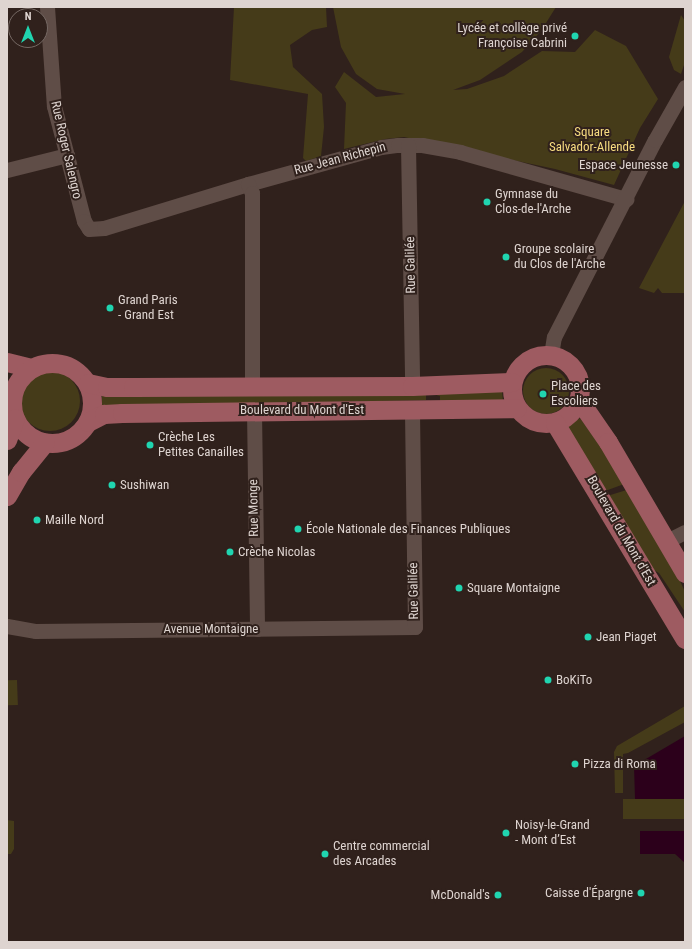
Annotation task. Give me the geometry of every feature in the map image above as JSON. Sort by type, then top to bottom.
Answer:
[{"type":"main road","points":[[551,355],[563,359],[572,366],[578,376],[581,388],[579,400],[574,410],[555,423],[534,422],[517,408],[512,396],[512,382],[517,370],[526,361],[538,356],[551,355]]},
{"type":"main road","points":[[7,362],[31,368],[56,362],[69,366],[80,373],[88,383],[92,396],[92,409],[88,422],[70,439],[58,443],[45,442],[32,438],[22,429],[15,418],[7,378]]},
{"type":"main road","points":[[12,398],[22,376],[31,368]]},
{"type":"main road","name":"Boulevard du Mont d'Est","points":[[88,383],[106,387],[252,387],[412,386],[512,382]]},
{"type":"main road","points":[[579,400],[608,442],[685,573]]},
{"type":"main road","name":"Boulevard du Mont d'Est","points":[[88,422],[104,414],[254,410],[412,410],[517,408]]},
{"type":"main road","points":[[7,440],[15,418]]},
{"type":"main road","name":"Boulevard du Mont d'Est","points":[[555,423],[685,639]]},
{"type":"main road","points":[[7,496],[21,472],[45,442]]},
{"type":"street","name":"Rue Roger Salengro","points":[[47,7],[54,106],[84,221]]},
{"type":"street","points":[[551,355],[554,337],[685,87]]},
{"type":"street","name":"Rue Jean Richepin","points":[[84,221],[89,229],[104,228],[248,184],[381,147],[408,145],[460,152],[626,198]]},
{"type":"street","name":"Rue Galilée","points":[[408,145],[412,386]]},
{"type":"street","points":[[7,170],[67,155]]},
{"type":"street","points":[[248,184],[252,193],[252,387]]},
{"type":"street","name":"Rue Monge","points":[[254,410],[257,629]]},
{"type":"street","name":"Rue Galilée","points":[[412,410],[415,628]]},
{"type":"street","points":[[667,541],[685,532]]},
{"type":"street","name":"Avenue Montaigne","points":[[7,626],[34,631],[415,628]]},
{"type":"green space","points":[[234,7],[326,7],[327,27],[312,30],[290,45],[293,67],[322,94],[324,127],[321,156],[306,161],[303,158],[308,94],[230,80]]},
{"type":"green space","name":"Square Salvador-Allende","points":[[333,7],[556,7],[541,31],[522,52],[480,80],[453,90],[467,89],[504,76],[542,51],[575,52],[595,30],[626,46],[658,99],[640,128],[614,185],[555,169],[404,137],[385,139],[344,149],[346,103],[335,87],[344,72],[376,97],[405,94],[377,89],[356,74],[341,47]]},
{"type":"green space","points":[[681,15],[685,21],[685,62],[681,74],[674,70],[669,57]]},
{"type":"green space","points":[[685,201],[685,293],[662,293],[658,288],[654,293],[639,288]]},
{"type":"green space","points":[[546,368],[559,372],[565,378],[569,391],[565,404],[559,410],[546,414],[533,410],[527,404],[523,391],[527,378],[533,372]]},
{"type":"green space","points":[[50,371],[67,376],[75,384],[80,401],[75,418],[67,426],[50,431],[33,426],[25,418],[20,401],[25,384],[33,376]]},
{"type":"green space","points":[[426,390],[426,400],[435,400],[102,406],[102,394]]},
{"type":"green space","points":[[436,390],[502,391],[503,401],[440,404],[440,396],[436,395]]},
{"type":"green space","points":[[580,418],[627,483],[605,491],[566,428]]},
{"type":"green space","points":[[630,489],[663,543],[685,592],[685,612],[659,573],[650,568],[607,496]]},
{"type":"green space","points":[[7,680],[17,680],[18,705],[8,705]]},
{"type":"green space","points":[[685,706],[685,722],[628,753],[623,754],[623,793],[615,793],[614,752],[617,746]]},
{"type":"green space","points":[[623,799],[685,799],[685,819],[623,819]]},
{"type":"green space","points":[[7,820],[14,821],[14,849],[11,854],[7,854]]},
{"type":"shaded area","points":[[685,736],[685,799],[635,799],[634,766]]},
{"type":"shaded area","points":[[640,831],[685,831],[685,863],[675,854],[640,854]]},
{"type":"place","name":"Lycée et collège privé Françoise Cabrini","points":[[575,36]]},
{"type":"place","name":"Espace Jeunesse","points":[[676,165]]},
{"type":"place","name":"Gymnase du Clos-de-l'Arche","points":[[487,202]]},
{"type":"place","name":"Groupe scolaire du Clos de l'Arche","points":[[506,257]]},
{"type":"place","name":"Grand Paris - Grand Est","points":[[110,308]]},
{"type":"place","name":"Place des Escoliers","points":[[543,394]]},
{"type":"place","name":"Crèche Les Petites Canailles","points":[[150,445]]},
{"type":"place","name":"Sushiwan","points":[[112,485]]},
{"type":"place","name":"Maille Nord","points":[[37,520]]},
{"type":"place","name":"École Nationale des Finances Publiques","points":[[298,529]]},
{"type":"place","name":"Crèche Nicolas","points":[[230,552]]},
{"type":"place","name":"Square Montaigne","points":[[459,588]]},
{"type":"place","name":"Jean Piaget","points":[[588,637]]},
{"type":"place","name":"BoKiTo","points":[[548,680]]},
{"type":"place","name":"Pizza di Roma","points":[[575,764]]},
{"type":"place","name":"Noisy-le-Grand - Mont d’Est","points":[[506,833]]},
{"type":"place","name":"Centre commercial des Arcades","points":[[325,854]]},
{"type":"place","name":"Caisse d'Épargne","points":[[641,893]]},
{"type":"place","name":"McDonald's","points":[[498,895]]}]
